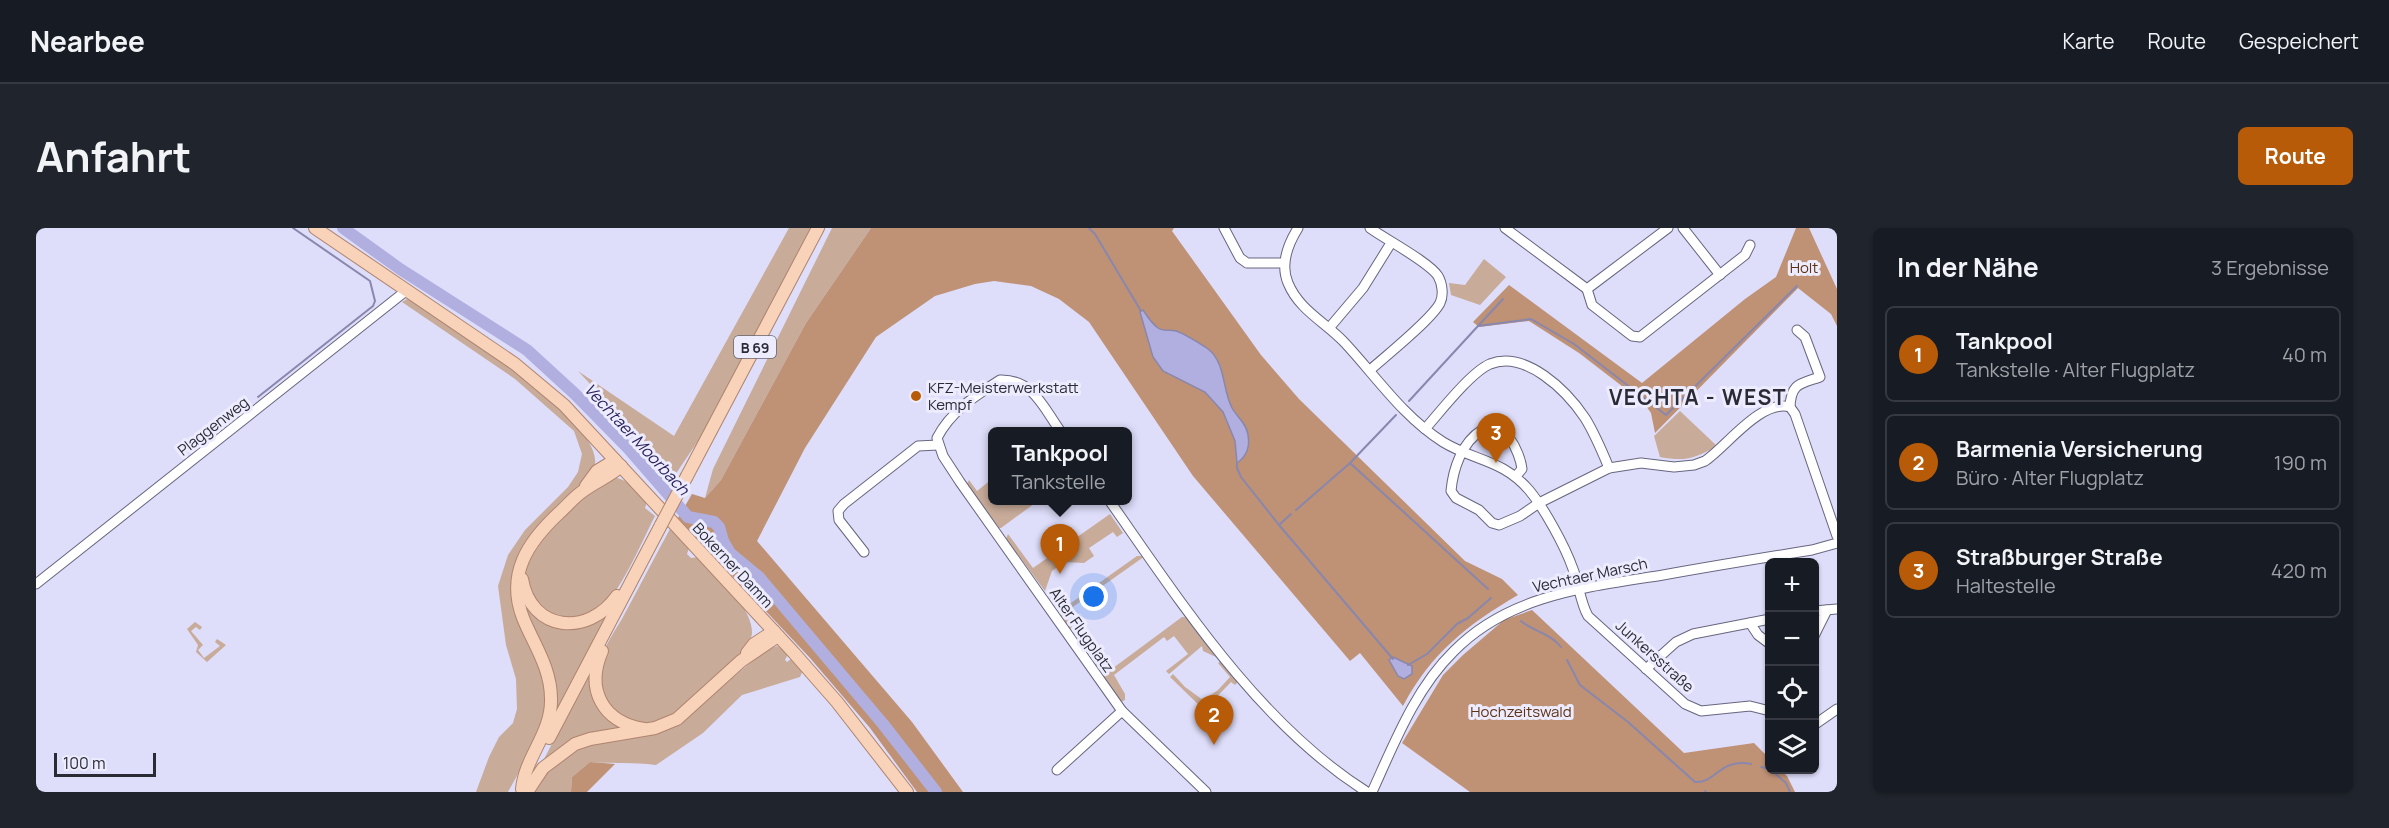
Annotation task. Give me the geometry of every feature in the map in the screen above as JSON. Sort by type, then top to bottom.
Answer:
[{"type":"main road","name":"Bokerner Damm","points":[[315,228],[531,376],[564,405],[776,633],[837,702],[907,792]]},
{"type":"main road","name":"B 69","points":[[523,791],[818,228]]},
{"type":"main road","points":[[581,492],[597,471],[600,443]]},
{"type":"main road","points":[[597,471],[618,463]]},
{"type":"main road","points":[[523,791],[523,774],[545,732],[551,702],[551,687],[544,660],[525,623],[518,600],[516,590],[520,569],[533,540],[581,492],[618,463]]},
{"type":"main road","points":[[520,569],[526,597],[536,609],[546,617],[572,624],[586,622],[609,608],[632,569],[645,556]]},
{"type":"main road","points":[[624,596],[621,613],[596,668],[596,687],[602,704],[611,715],[625,724],[648,730]]},
{"type":"main road","points":[[754,644],[759,615]]},
{"type":"main road","points":[[523,791],[543,768],[575,744],[590,739],[648,730],[677,719],[741,661],[776,633]]},
{"type":"main road","points":[[741,661],[754,644],[776,633]]},
{"type":"street","points":[[1224,228],[1240,258],[1247,263],[1284,263],[1291,239],[1298,228]]},
{"type":"street","points":[[1370,228],[1429,267],[1438,276],[1442,287],[1439,304],[1429,316],[1370,370]]},
{"type":"street","points":[[1504,228],[1587,289],[1592,305],[1632,336],[1640,337],[1745,255],[1750,245]]},
{"type":"street","points":[[1587,289],[1668,228]]},
{"type":"street","points":[[1683,228],[1720,274]]},
{"type":"street","points":[[1330,327],[1364,288],[1390,243]]},
{"type":"street","name":"Junkersstraße","points":[[1284,263],[1287,282],[1295,298],[1330,327],[1399,404],[1425,429],[1442,441],[1496,463],[1516,476],[1539,503],[1573,567],[1588,616],[1694,710],[1750,706],[1765,710]]},
{"type":"street","name":"Plaggenweg","points":[[36,584],[408,290]]},
{"type":"street","points":[[1797,330],[1805,337],[1820,377],[1796,386],[1791,392],[1790,407],[1795,414],[1837,536]]},
{"type":"street","points":[[1425,429],[1480,370],[1504,361],[1518,363],[1550,381],[1575,405],[1598,442],[1609,468]]},
{"type":"street","points":[[864,552],[839,520],[838,511],[918,446],[938,445],[937,438],[949,418],[1000,380],[1021,381],[1056,427]]},
{"type":"street","points":[[1516,476],[1522,469],[1521,460],[1507,434],[1490,427],[1482,430],[1469,441],[1462,451],[1452,477],[1451,491],[1455,498],[1479,510],[1492,523],[1499,525],[1609,468],[1641,463],[1674,467],[1694,465],[1716,453],[1756,417],[1778,406],[1790,407]]},
{"type":"street","name":"Alter Flugplatz","points":[[938,445],[960,482],[1122,711],[1206,792]]},
{"type":"street","points":[[1112,505],[1203,631],[1288,730],[1321,760],[1370,792]]},
{"type":"street","name":"Vechtaer Marsch","points":[[1370,792],[1406,720],[1432,676],[1453,651],[1474,633],[1506,612],[1539,598],[1580,589],[1812,550],[1837,543]]},
{"type":"street","points":[[1819,630],[1832,610]]},
{"type":"street","points":[[1646,669],[1676,642],[1693,634],[1765,620]]},
{"type":"street","points":[[1750,623],[1758,635],[1765,640]]},
{"type":"street","points":[[1819,722],[1837,709]]},
{"type":"street","points":[[1057,770],[1122,711]]},
{"type":"shaded area","points":[[789,228],[811,228],[700,438],[675,475],[578,371],[674,436]]},
{"type":"shaded area","points":[[832,228],[871,228],[806,323],[721,480],[705,498],[713,469]]},
{"type":"shaded area","points":[[1484,259],[1506,277],[1480,305],[1451,295],[1449,283],[1465,285]]},
{"type":"shaded area","points":[[409,298],[485,349],[548,398],[574,422],[590,445],[595,464],[581,486],[533,533],[514,567],[512,587],[515,602],[543,668],[546,705],[538,735],[508,792],[476,792],[489,757],[499,737],[513,723],[517,709],[516,679],[506,645],[498,586],[508,555],[525,530],[568,487],[578,472],[582,454],[574,431],[515,379],[402,302]]},
{"type":"shaded area","points":[[1680,411],[1717,446],[1690,458],[1660,457],[1654,436]]},
{"type":"shaded area","points":[[611,477],[631,486],[647,502],[645,508],[655,516],[621,583],[604,606],[587,617],[569,620],[560,618],[545,609],[533,595],[526,578],[528,561],[534,549],[553,525]]},
{"type":"shaded area","points":[[969,480],[977,491],[988,482],[988,505],[1033,505],[999,528],[967,484]]},
{"type":"shaded area","points":[[1110,514],[1123,533],[1117,537],[1113,532],[1089,548],[1094,556],[1084,563],[1064,562],[1052,571],[1045,591],[1006,539],[1008,534],[1033,568]]},
{"type":"shaded area","points":[[670,529],[674,530],[689,548],[687,554],[691,558],[699,557],[732,592],[747,613],[752,634],[749,642],[731,664],[682,709],[655,723],[641,724],[615,710],[604,696],[601,681],[602,663],[607,644]]},
{"type":"shaded area","points":[[1137,556],[1145,556],[1063,614],[1072,627],[1070,629],[1059,613],[1061,610]]},
{"type":"shaded area","points":[[522,593],[551,624],[609,612],[556,715],[556,685],[552,668],[529,621]]},
{"type":"shaded area","points":[[1182,617],[1186,617],[1216,657],[1203,651],[1202,646],[1169,674],[1166,671],[1188,654],[1174,636],[1167,641],[1164,637],[1114,675],[1125,694],[1125,700],[1121,702],[1094,663],[1095,660],[1105,674]]},
{"type":"shaded area","points":[[195,622],[202,627],[200,630],[196,627],[191,631],[203,645],[198,650],[204,658],[220,646],[215,642],[217,639],[226,645],[207,662],[196,652],[198,645],[187,629]]},
{"type":"shaded area","points":[[777,646],[786,652],[787,662],[791,659],[803,670],[800,677],[742,695],[703,733],[656,765],[590,762],[572,777],[571,792],[530,792],[535,784],[568,752],[604,740],[650,735],[677,725],[763,652]]},
{"type":"shaded area","points":[[1222,661],[1239,681],[1235,685],[1231,682],[1204,710],[1170,677],[1173,674],[1185,687],[1203,700],[1218,690],[1230,677],[1218,663]]},
{"type":"shaded area","points":[[590,670],[592,691],[627,729],[569,743],[556,750],[542,763]]},
{"type":"green space","points":[[871,228],[1174,228],[1172,231],[1261,355],[1299,399],[1465,561],[1502,579],[1518,595],[1467,629],[1438,655],[1403,706],[1360,653],[1350,661],[1193,476],[1089,322],[1059,299],[1031,286],[994,281],[935,296],[876,337],[805,448],[757,541],[912,722],[963,792],[917,792],[870,728],[810,658],[678,518],[692,494],[705,498],[721,480],[806,323]]},
{"type":"green space","name":"Holt","points":[[1796,228],[1809,228],[1837,289],[1837,326],[1831,314],[1798,288],[1655,433],[1651,413],[1644,403],[1579,353],[1529,321],[1479,327],[1473,322],[1509,285],[1642,383],[1745,299],[1776,277]]},
{"type":"green space","name":"Hochzeitswald","points":[[1532,610],[1684,753],[1754,743],[1765,754],[1765,774],[1785,774],[1795,792],[1470,792],[1402,743],[1443,675],[1504,620]]},
{"type":"green space","points":[[590,762],[615,764],[587,792],[571,792],[572,777]]},
{"type":"water","points":[[1143,310],[1158,328],[1176,331],[1187,336],[1208,349],[1218,361],[1229,401],[1246,427],[1248,435],[1247,450],[1237,463],[1235,441],[1223,412],[1205,392],[1163,371],[1153,357],[1140,312]]},
{"type":"water","points":[[1393,657],[1412,666],[1412,674],[1404,679],[1398,676],[1389,660]]},
{"type":"waterway","points":[[258,397],[373,306],[375,301],[370,281],[293,228]]},
{"type":"waterway","name":"Vechtaer Moorbach","points":[[343,228],[400,269],[527,350],[575,394],[628,448],[688,517],[714,522],[719,527],[730,553],[759,577],[883,724],[936,792]]},
{"type":"waterway","points":[[1089,228],[1095,234],[1141,311]]},
{"type":"waterway","points":[[1409,401],[1478,326],[1531,319],[1574,344],[1666,415],[1797,286]]},
{"type":"waterway","points":[[1478,326],[1503,299]]},
{"type":"waterway","points":[[1296,510],[1350,463],[1396,415]]},
{"type":"waterway","points":[[1237,463],[1241,477],[1279,525],[1393,659]]},
{"type":"waterway","points":[[1350,463],[1488,589]]},
{"type":"waterway","points":[[1279,525],[1291,514]]},
{"type":"waterway","points":[[1408,665],[1427,654],[1457,624],[1468,618],[1491,598]]},
{"type":"waterway","points":[[1521,621],[1557,642],[1561,647]]},
{"type":"waterway","points":[[1567,660],[1580,685],[1628,722],[1695,782],[1709,779],[1732,764],[1751,764]]},
{"type":"waterway","points":[[1761,767],[1765,768]]},
{"type":"waterway","points":[[1776,774],[1786,783],[1790,792]]},
{"type":"place","name":"KFZ-Meisterwerkstatt Kempf","points":[[916,396]]},
{"type":"place","name":"Straßburger Straße","points":[[1496,463]]},
{"type":"place","name":"Tankpool","points":[[1060,574]]},
{"type":"place","name":"Barmenia Versicherung","points":[[1214,745]]},
{"type":"district","name":"VECHTA - WEST","points":[[1698,397]]}]
